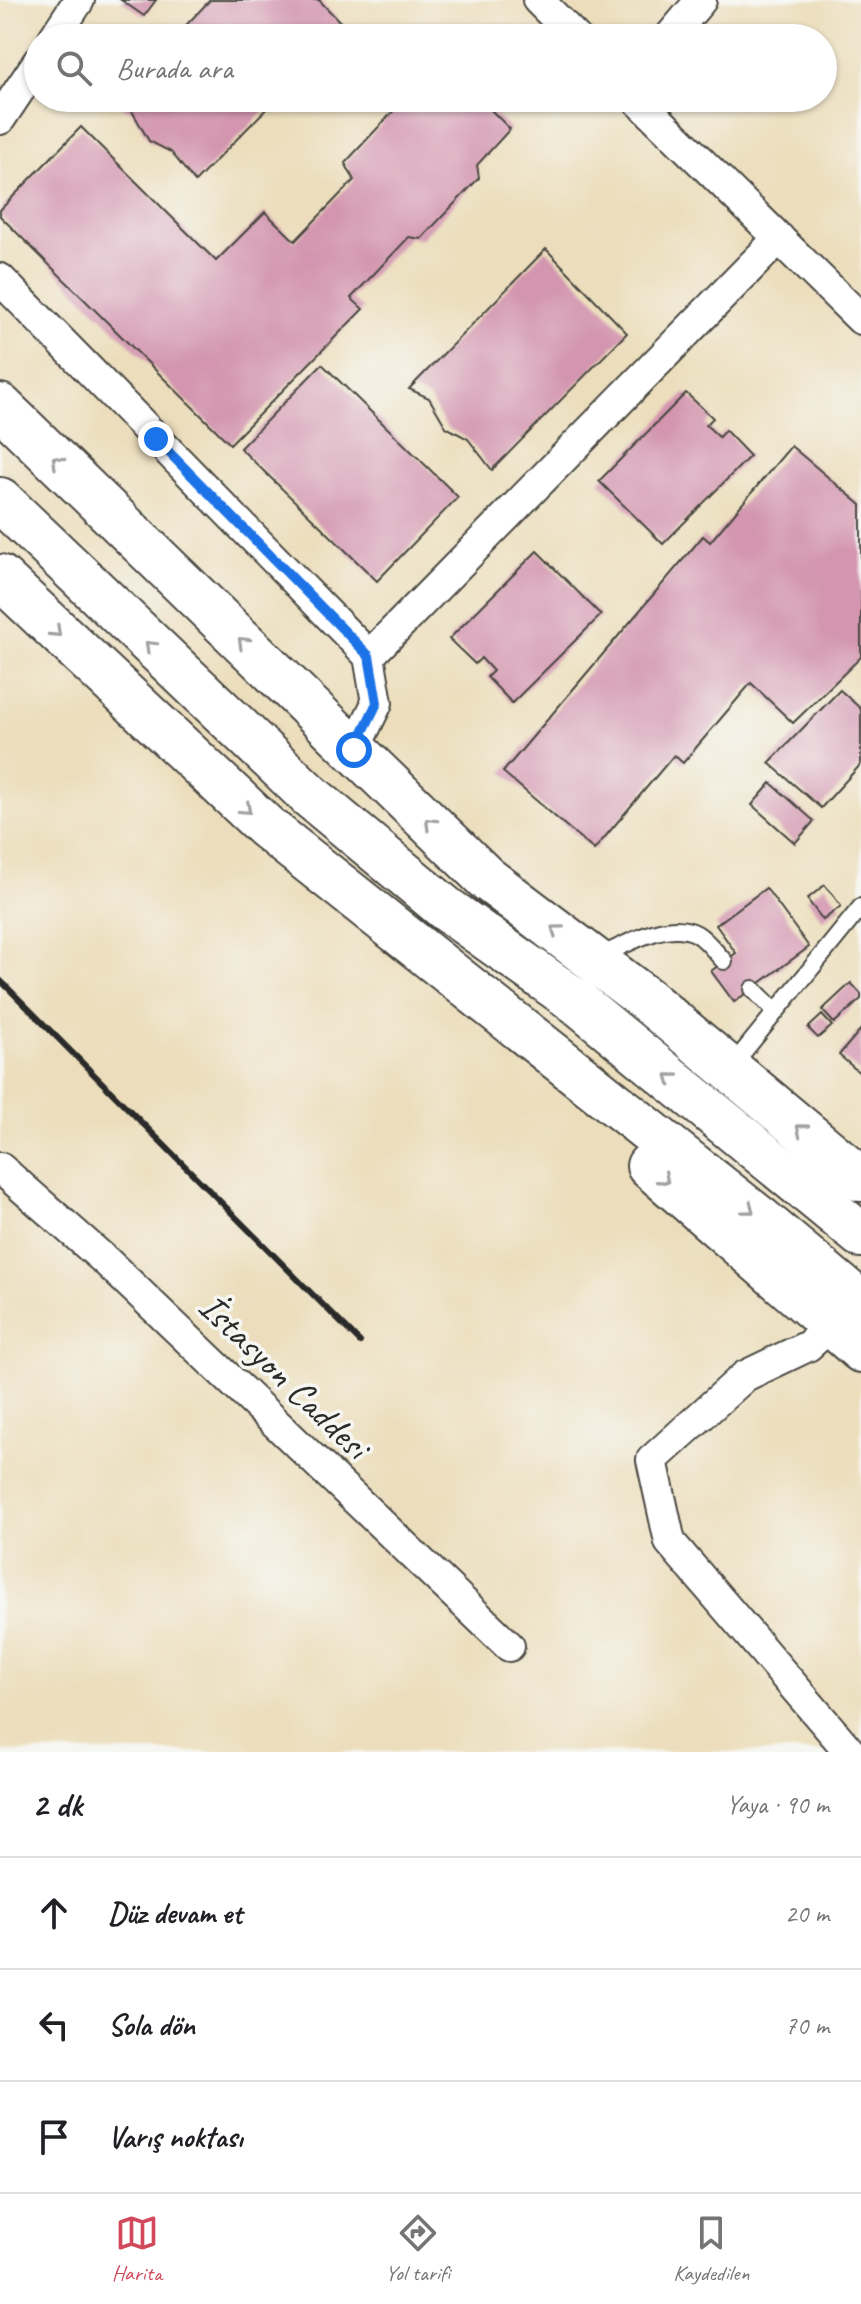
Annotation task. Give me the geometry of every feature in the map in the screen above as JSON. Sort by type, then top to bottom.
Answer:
[{"type":"highway","points":[[0,406],[486,878],[594,959],[861,1179]]},
{"type":"highway","points":[[0,500],[309,795],[445,908],[577,1002],[861,1235]]},
{"type":"highway","points":[[0,577],[266,827],[446,970],[606,1129],[851,1326]]},
{"type":"street","points":[[63,24],[79,0]]},
{"type":"street","points":[[538,0],[562,24]]},
{"type":"street","points":[[681,24],[701,0]]},
{"type":"street","points":[[0,119],[24,83]]},
{"type":"street","points":[[650,112],[861,319]]},
{"type":"street","points":[[369,656],[779,238]]},
{"type":"street","points":[[0,279],[369,656],[377,703],[354,750]]},
{"type":"street","name":"İstasyon Caddesi","points":[[0,1168],[107,1262],[509,1646]]},
{"type":"street","points":[[850,1752],[670,1542],[652,1460],[745,1376],[851,1326]]},
{"type":"lane","points":[[730,1069],[861,907]]},
{"type":"lane","points":[[594,959],[647,934],[677,930],[696,934],[724,961]]},
{"type":"lane","points":[[753,989],[776,1012]]},
{"type":"building","points":[[121,0],[156,0],[144,16]]},
{"type":"building","points":[[210,0],[319,0],[342,24],[187,24]]},
{"type":"building","points":[[133,112],[263,112],[195,182],[171,152],[149,141]]},
{"type":"building","points":[[392,112],[493,112],[510,129],[477,165],[479,178],[421,239],[409,237],[351,298],[363,309],[230,444],[0,216],[0,210],[81,127],[216,261],[265,212],[295,241],[354,180],[345,163]]},
{"type":"building","points":[[546,249],[627,333],[492,470],[468,439],[446,427],[429,398],[409,389]]},
{"type":"building","points":[[322,364],[458,497],[377,581],[240,448]]},
{"type":"building","points":[[686,393],[713,418],[706,425],[719,437],[725,430],[750,456],[663,544],[599,481]]},
{"type":"building","points":[[791,446],[861,505],[861,657],[793,723],[751,683],[683,763],[674,755],[594,850],[503,772],[703,536],[710,542]]},
{"type":"building","points":[[537,551],[601,615],[512,703],[487,677],[493,671],[481,658],[475,664],[449,639]]},
{"type":"building","points":[[840,690],[861,709],[861,764],[821,808],[769,763]]},
{"type":"building","points":[[771,783],[814,821],[795,843],[752,805]]},
{"type":"building","points":[[825,885],[841,906],[823,920],[807,899]]},
{"type":"building","points":[[766,888],[809,947],[734,1002],[711,971],[736,953],[716,925]]},
{"type":"building","points":[[851,983],[861,994],[861,999],[834,1023],[822,1010]]},
{"type":"building","points":[[822,1015],[832,1026],[818,1038],[808,1028]]},
{"type":"building","points":[[861,1029],[861,1074],[839,1055]]},
{"type":"railway","points":[[0,980],[360,1342]]},
{"type":"route","points":[[156,439],[369,656],[377,703],[354,750]]}]
